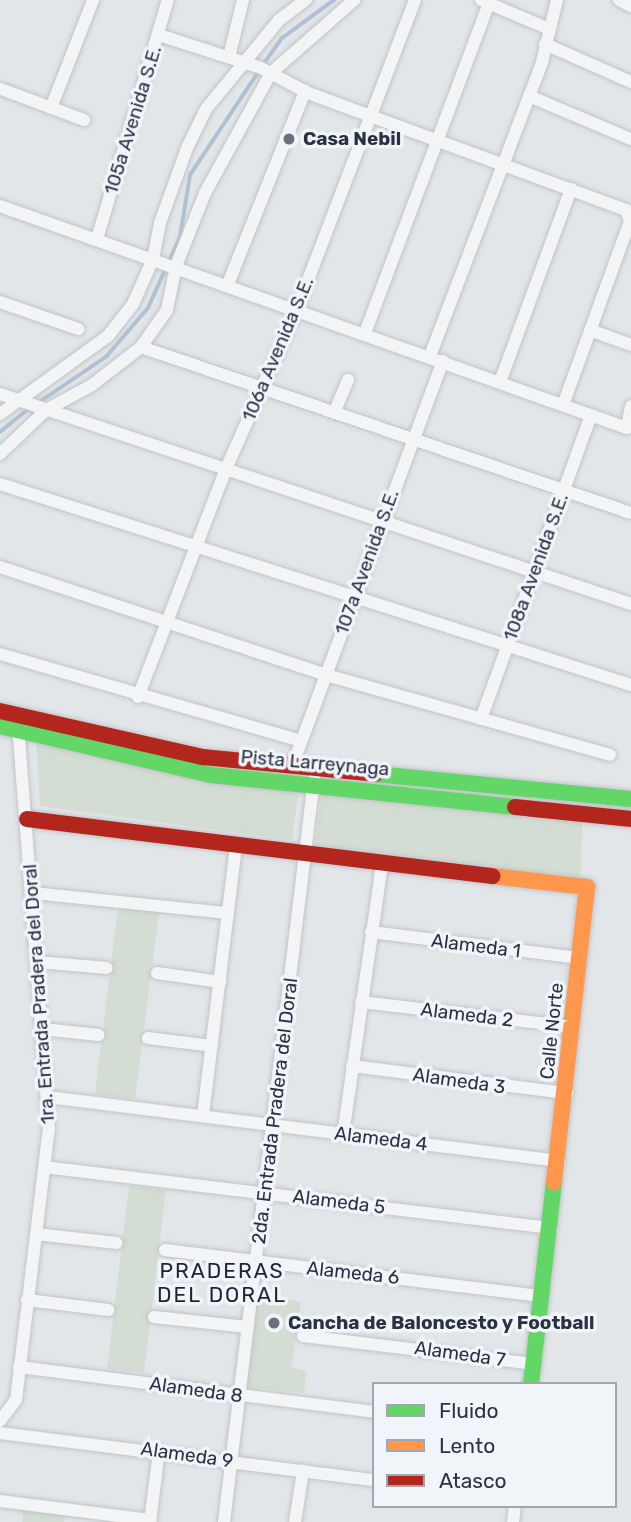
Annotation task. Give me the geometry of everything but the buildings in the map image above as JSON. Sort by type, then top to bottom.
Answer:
[{"type":"main road","name":"Pista Larreynaga","points":[[0,711],[176,753],[316,765],[631,799]]},
{"type":"main road","name":"Pista Larreynaga","points":[[0,726],[211,775],[314,782],[631,818]]},
{"type":"main road","name":"Calle Norte","points":[[27,820],[587,887],[567,1093],[531,1382]]},
{"type":"street","points":[[51,108],[93,0]]},
{"type":"street","name":"105a Avenida S.E.","points":[[97,239],[168,0]]},
{"type":"street","points":[[229,57],[243,0]]},
{"type":"street","points":[[0,454],[31,405],[108,336],[133,304],[156,259],[160,223],[187,148],[206,109],[279,20],[306,0]]},
{"type":"street","points":[[0,414],[92,385],[141,347],[167,310],[174,265],[205,193],[271,73],[354,0]]},
{"type":"street","name":"106a Avenida S.E.","points":[[138,697],[225,471],[297,309],[415,0]]},
{"type":"street","name":"107a Avenida S.E.","points":[[293,764],[380,522],[413,441],[437,359],[528,96],[557,0]]},
{"type":"street","points":[[619,0],[631,6]]},
{"type":"street","points":[[365,333],[487,1],[548,29]]},
{"type":"street","points":[[159,35],[243,62],[370,117],[503,164],[629,215],[563,405]]},
{"type":"street","points":[[545,44],[631,82]]},
{"type":"street","points":[[1,89],[84,120]]},
{"type":"street","points":[[228,284],[305,91]]},
{"type":"street","points":[[528,96],[631,139]]},
{"type":"street","points":[[500,382],[571,190]]},
{"type":"street","points":[[0,206],[228,284],[626,428],[631,406]]},
{"type":"street","points":[[0,302],[78,328]]},
{"type":"street","points":[[590,330],[631,345]]},
{"type":"street","points":[[141,347],[631,513]]},
{"type":"street","points":[[334,413],[348,380]]},
{"type":"street","points":[[0,394],[631,604]]},
{"type":"street","name":"108a Avenida S.E.","points":[[481,719],[592,415]]},
{"type":"street","points":[[0,484],[195,549],[631,685]]},
{"type":"street","points":[[0,567],[326,675],[610,755]]},
{"type":"street","points":[[0,654],[138,697],[300,741]]},
{"type":"street","name":"1ra. Entrada Pradera del Doral","points":[[0,1420],[16,1400],[44,1167],[48,1097],[18,729]]},
{"type":"street","name":"2da. Entrada Pradera del Doral","points":[[223,1522],[274,1125],[316,765]]},
{"type":"street","points":[[203,1115],[236,845]]},
{"type":"street","points":[[343,1135],[382,863]]},
{"type":"street","points":[[33,893],[228,913]]},
{"type":"street","name":"Alameda 1","points":[[371,932],[580,958]]},
{"type":"street","points":[[38,962],[107,968]]},
{"type":"street","points":[[157,973],[220,982]]},
{"type":"street","name":"Alameda 2","points":[[361,1002],[573,1027]]},
{"type":"street","points":[[43,1029],[99,1035]]},
{"type":"street","points":[[148,1038],[212,1046]]},
{"type":"street","name":"Alameda 3","points":[[352,1066],[567,1093]]},
{"type":"street","name":"Alameda 4","points":[[48,1097],[559,1161]]},
{"type":"street","name":"Alameda 5","points":[[44,1167],[551,1228]]},
{"type":"street","points":[[36,1234],[116,1243]]},
{"type":"street","name":"Alameda 6","points":[[165,1250],[542,1296]]},
{"type":"street","points":[[27,1300],[108,1310]]},
{"type":"street","points":[[154,1317],[247,1327]]},
{"type":"street","name":"Alameda 7","points":[[303,1336],[533,1364]]},
{"type":"street","name":"Alameda 8","points":[[19,1367],[372,1412]]},
{"type":"street","name":"Alameda 9","points":[[0,1433],[372,1480]]},
{"type":"street","points":[[0,1501],[150,1521],[159,1451]]},
{"type":"street","points":[[295,1522],[303,1471]]},
{"type":"shaded area","points":[[36,742],[299,789],[292,840],[40,806]]},
{"type":"shaded area","points":[[324,774],[583,811],[580,881],[315,848]]},
{"type":"shaded area","points":[[118,908],[159,913],[135,1099],[95,1094]]},
{"type":"shaded area","points":[[129,1186],[166,1190],[144,1373],[107,1369]]},
{"type":"shaded area","points":[[253,1294],[301,1302],[291,1367],[306,1371],[304,1393],[243,1387]]},
{"type":"shaded area","points":[[23,1510],[65,1515],[64,1522],[22,1522]]},
{"type":"waterway","points":[[263,65],[281,39],[334,0]]},
{"type":"waterway","points":[[38,403],[106,357],[148,308],[180,237],[190,175],[259,71]]},
{"type":"waterway","points":[[0,432],[31,407]]},
{"type":"traffic: fast","points":[[0,726],[211,775],[515,807]]},
{"type":"traffic: fast","points":[[375,774],[631,799]]},
{"type":"traffic: fast","points":[[531,1382],[554,1182]]},
{"type":"traffic: slow","points":[[493,876],[587,887],[554,1182]]},
{"type":"traffic: jam","points":[[0,711],[203,757],[375,774]]},
{"type":"traffic: jam","points":[[515,807],[631,819]]},
{"type":"traffic: jam","points":[[27,819],[493,876]]},
{"type":"place","name":"Casa Nebil","points":[[289,139]]},
{"type":"place","name":"Cancha de Baloncesto y Football","points":[[274,1323]]},
{"type":"district","name":"PRADERAS DEL DORAL","points":[[222,1283]]}]
